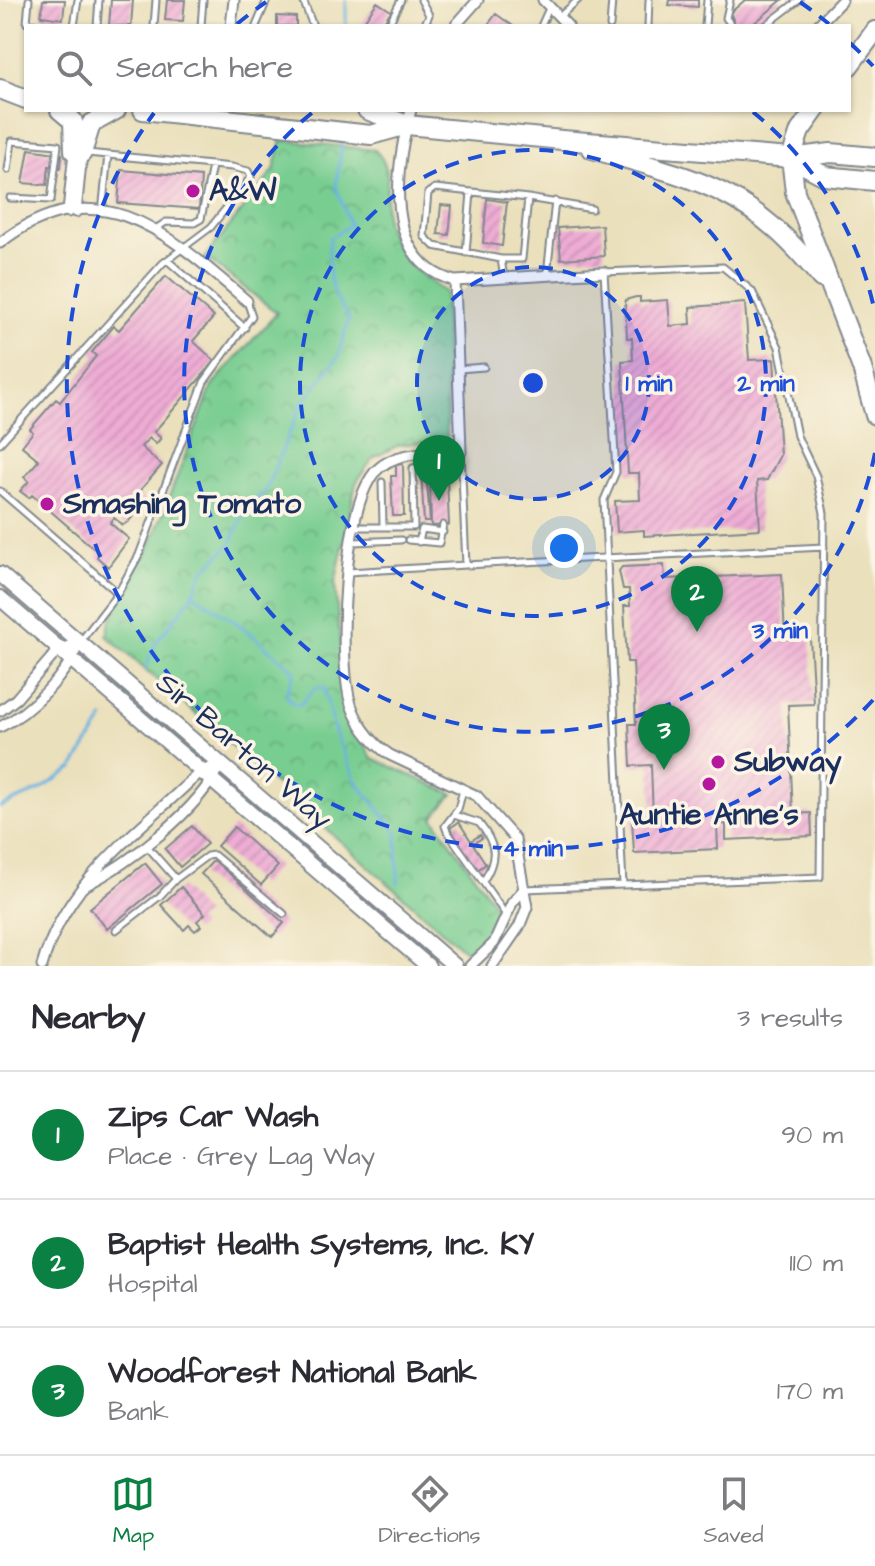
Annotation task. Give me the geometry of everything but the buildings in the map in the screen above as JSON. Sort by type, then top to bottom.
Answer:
[{"type":"highway","points":[[851,63],[875,31]]},
{"type":"highway","points":[[0,89],[24,85]]},
{"type":"highway","points":[[0,89],[24,98]]},
{"type":"highway","points":[[62,112],[73,121],[78,152]]},
{"type":"highway","points":[[78,152],[91,124],[99,116],[110,112]]},
{"type":"highway","points":[[161,112],[371,135],[409,118]]},
{"type":"highway","points":[[378,112],[562,140],[791,158],[831,153],[875,157]]},
{"type":"highway","points":[[814,112],[800,131],[791,158],[797,200],[862,368],[875,415]]},
{"type":"highway","points":[[562,140],[680,175],[718,189],[751,207],[798,249],[832,293]]},
{"type":"highway","points":[[791,158],[825,176],[875,181]]},
{"type":"main road","name":"Sir Barton Way","points":[[0,574],[455,966]]},
{"type":"main road","name":"Sir Barton Way","points":[[0,598],[428,966]]},
{"type":"street","points":[[231,24],[234,0]]},
{"type":"street","points":[[460,24],[478,0]]},
{"type":"street","points":[[819,24],[842,0]]},
{"type":"street","points":[[546,3],[566,24]]},
{"type":"street","points":[[409,118],[399,215],[408,247],[421,265],[439,277],[455,281],[604,272]]},
{"type":"street","points":[[72,212],[78,152]]},
{"type":"street","points":[[0,243],[32,221],[72,212],[134,218],[157,228],[183,246],[247,301]]},
{"type":"street","points":[[455,281],[461,452],[405,456],[375,472],[365,491],[344,599],[349,697],[359,722],[377,747],[463,789],[494,812],[515,839],[527,907],[519,927],[492,966]]},
{"type":"street","points":[[0,711],[16,699],[59,649],[79,643]]},
{"type":"street","points":[[0,727],[28,708],[72,661],[79,643]]},
{"type":"street","points":[[83,887],[106,875],[145,844],[220,764]]},
{"type":"street","points":[[42,966],[64,910],[91,874],[134,831],[206,778]]},
{"type":"street","points":[[134,831],[145,844]]},
{"type":"street","points":[[470,966],[494,943],[508,918],[512,903],[524,889]]},
{"type":"lane","points":[[29,0],[27,23],[35,24]]},
{"type":"lane","points":[[74,24],[78,0]]},
{"type":"lane","points":[[97,24],[99,0]]},
{"type":"lane","points":[[154,24],[156,0]]},
{"type":"lane","points":[[201,24],[203,0]]},
{"type":"lane","points":[[257,24],[267,0]]},
{"type":"lane","points":[[303,0],[312,24]]},
{"type":"lane","points":[[393,24],[401,12],[401,0]]},
{"type":"lane","points":[[421,0],[429,15],[423,24]]},
{"type":"lane","points":[[560,16],[578,0]]},
{"type":"lane","points":[[610,24],[612,0]]},
{"type":"lane","points":[[648,24],[649,0]]},
{"type":"lane","points":[[705,24],[707,0]]},
{"type":"lane","points":[[730,0],[726,18],[730,24]]},
{"type":"lane","points":[[768,24],[799,0]]},
{"type":"lane","points":[[541,24],[546,3]]},
{"type":"lane","points":[[8,170],[12,141],[58,145],[51,200],[10,198]]},
{"type":"lane","points":[[0,443],[167,260],[211,227],[251,177],[248,171],[213,165],[78,152]]},
{"type":"lane","points":[[101,213],[108,155]]},
{"type":"lane","points":[[157,228],[166,222],[194,223],[201,219],[213,165]]},
{"type":"lane","points":[[528,198],[522,259],[501,259],[434,246],[424,236],[428,193],[435,188],[471,192],[528,198],[555,201],[592,209]]},
{"type":"lane","points":[[466,253],[471,192]]},
{"type":"lane","points":[[547,275],[555,201]]},
{"type":"lane","points":[[501,259],[504,278]]},
{"type":"lane","points":[[167,260],[245,328]]},
{"type":"lane","points":[[524,889],[623,885],[820,877],[824,513],[816,476],[797,436],[779,347],[752,291],[723,267],[604,272],[616,472],[604,500],[623,885]]},
{"type":"lane","points":[[79,643],[118,593],[139,555],[204,382],[252,316],[247,301]]},
{"type":"lane","points":[[459,369],[484,367]]},
{"type":"lane","points":[[461,452],[466,565]]},
{"type":"lane","points":[[414,527],[413,468],[430,463],[439,469],[441,477]]},
{"type":"lane","points":[[382,482],[383,526]]},
{"type":"lane","points":[[0,491],[118,593]]},
{"type":"lane","points":[[353,542],[404,540],[439,543],[443,529],[356,527]]},
{"type":"lane","points":[[419,542],[422,529]]},
{"type":"lane","points":[[347,572],[824,547]]},
{"type":"lane","points":[[463,789],[454,815],[447,822],[447,831],[508,918]]},
{"type":"lane","points":[[454,815],[479,823],[494,848],[496,857],[484,880]]},
{"type":"lane","points":[[145,844],[176,879]]},
{"type":"lane","points":[[116,930],[160,896],[176,879],[207,856],[214,855],[284,914]]},
{"type":"green space","points":[[282,140],[375,150],[382,158],[387,175],[385,211],[389,233],[401,254],[417,271],[445,292],[447,439],[399,445],[373,458],[356,483],[335,584],[346,712],[372,758],[453,794],[433,817],[500,912],[488,936],[465,951],[107,636],[110,621],[152,541],[213,384],[277,313],[205,257],[274,170]]},
{"type":"waterway","points":[[346,0],[346,24]]},
{"type":"waterway","points":[[342,143],[336,187],[350,225],[330,238],[329,261],[333,290],[349,318],[338,357],[302,403],[267,487],[240,521],[231,544],[203,571],[193,594],[240,625],[295,671],[286,695],[293,704],[301,704],[315,688],[324,688],[335,733],[356,781],[397,832],[398,883]]},
{"type":"waterway","points":[[146,668],[155,644],[193,595]]},
{"type":"waterway","points":[[0,807],[40,790],[73,768],[104,718]]},
{"type":"place","name":"A&W","points":[[193,191]]},
{"type":"place","name":"Zips Car Wash","points":[[439,501]]},
{"type":"place","name":"Smashing Tomato","points":[[47,504]]},
{"type":"place","name":"Baptist Health Systems, Inc. KY","points":[[697,632]]},
{"type":"place","name":"Subway","points":[[718,762]]},
{"type":"place","name":"Woodforest National Bank","points":[[664,770]]},
{"type":"place","name":"Auntie Anne's","points":[[709,784]]}]
